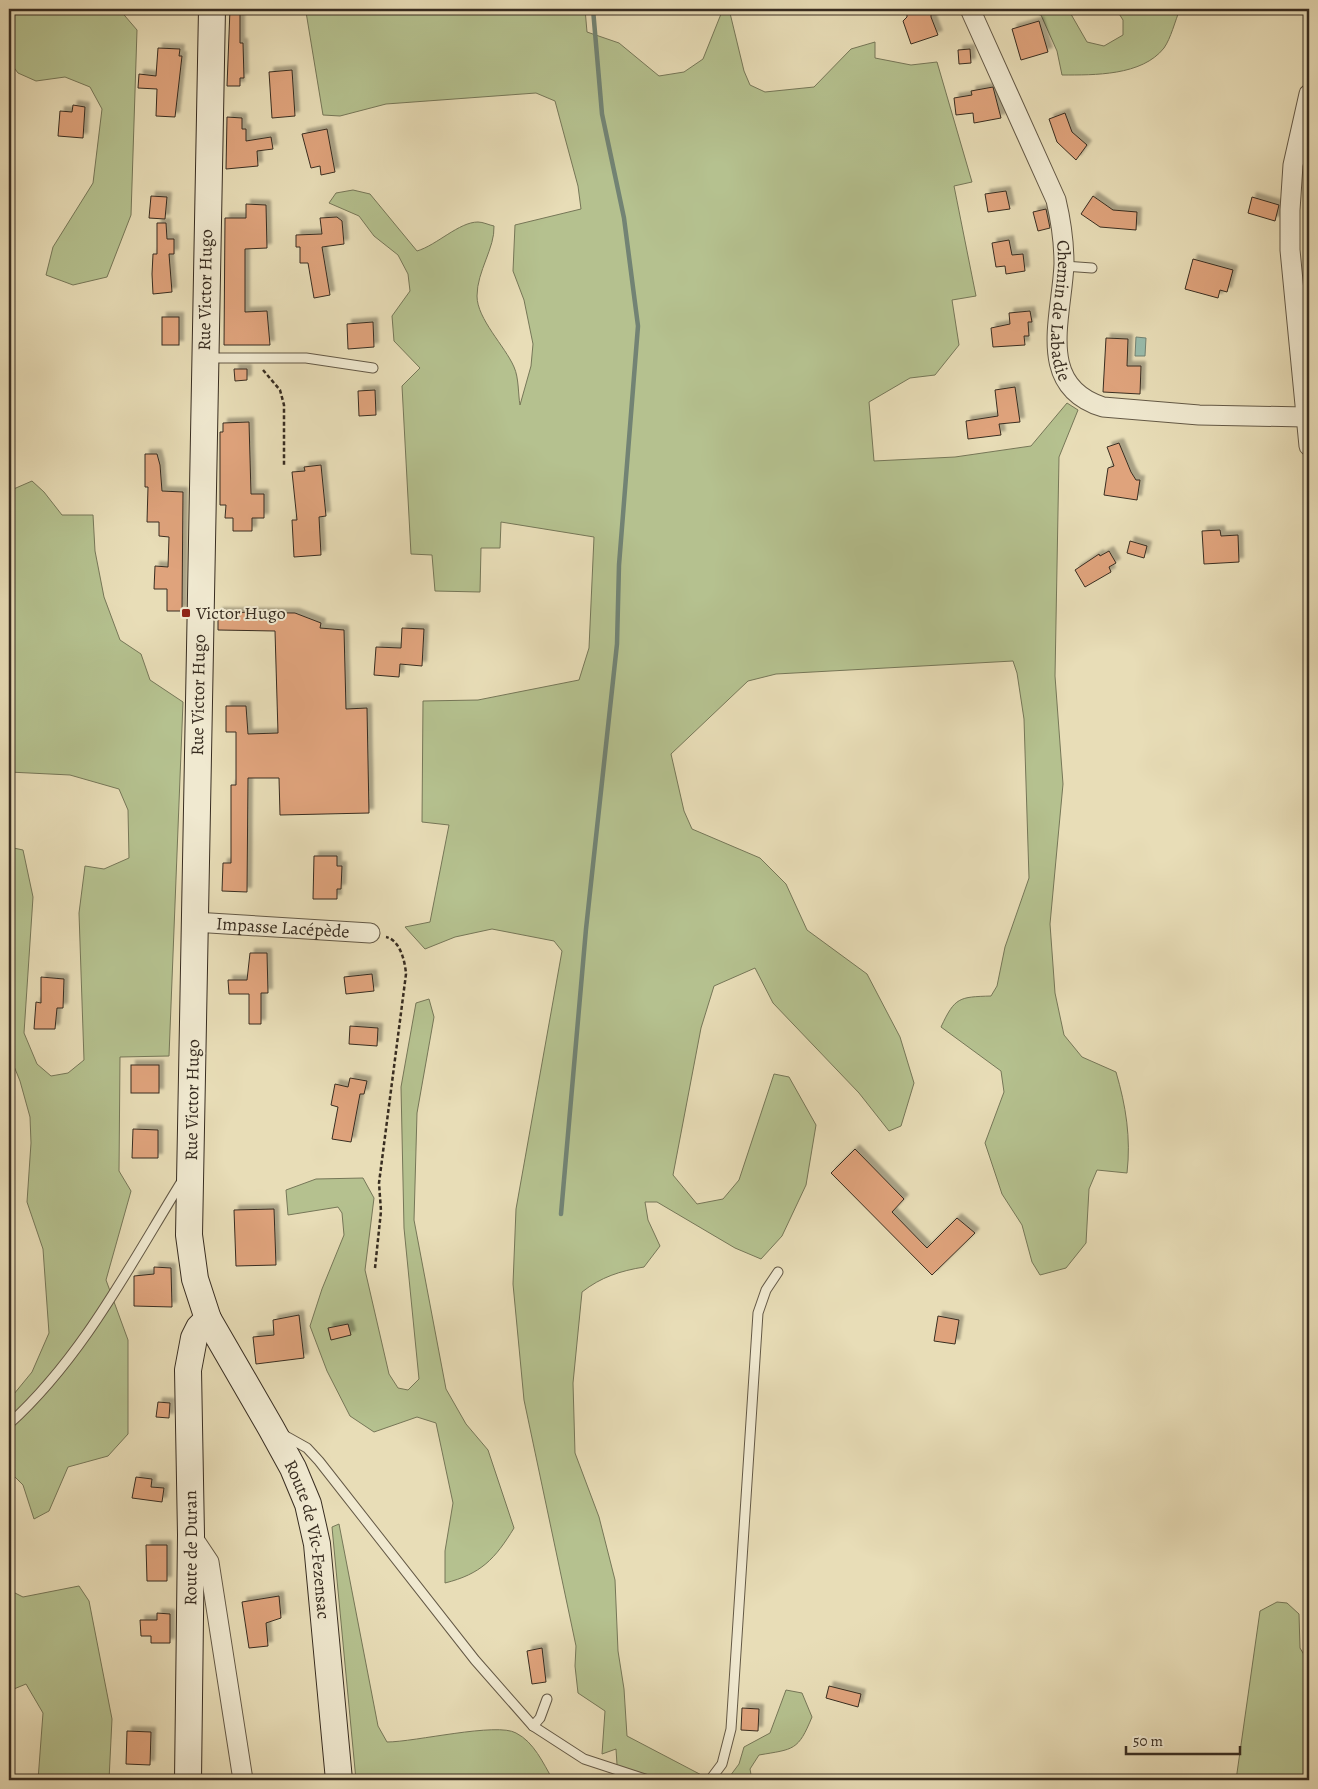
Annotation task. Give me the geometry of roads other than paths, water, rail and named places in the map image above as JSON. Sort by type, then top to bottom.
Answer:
[{"type":"main road","name":"Rue Victor Hugo","points":[[208,1319],[195,1279],[189,1235],[212,9]]},
{"type":"main road","name":"Route de Vic-Fezensac","points":[[208,1319],[293,1468],[308,1504],[318,1544],[339,1780]]},
{"type":"main road","name":"Route de Duran","points":[[188,1780],[191,1535],[188,1370],[194,1338],[208,1319]]},
{"type":"street","name":"Chemin de Labadie","points":[[970,9],[1056,200],[1063,228],[1064,266],[1057,323],[1058,360],[1068,385],[1088,402],[1103,407],[1199,415],[1306,416]]},
{"type":"street","points":[[1309,94],[1293,165],[1290,210],[1290,250],[1309,446]]},
{"type":"street","name":"Impasse Lacépède","points":[[194,922],[370,933]]},
{"type":"street","points":[[191,1535],[209,1562],[243,1780]]},
{"type":"lane","points":[[1064,266],[1092,268]]},
{"type":"lane","points":[[204,358],[306,358],[372,368]]},
{"type":"lane","points":[[9,1424],[36,1400],[73,1356],[190,1168]]},
{"type":"lane","points":[[710,1780],[722,1764],[731,1729],[758,1313],[766,1290],[778,1272]]},
{"type":"lane","points":[[271,1428],[307,1448],[319,1461],[475,1660],[533,1726],[584,1759],[648,1780]]},
{"type":"lane","points":[[533,1726],[540,1718],[546,1699]]},
{"type":"waterway","points":[[561,1214],[586,929],[617,644],[619,565],[638,326],[624,218],[602,114],[593,9]]},
{"type":"place","name":"Victor Hugo","points":[[186,613]]}]
